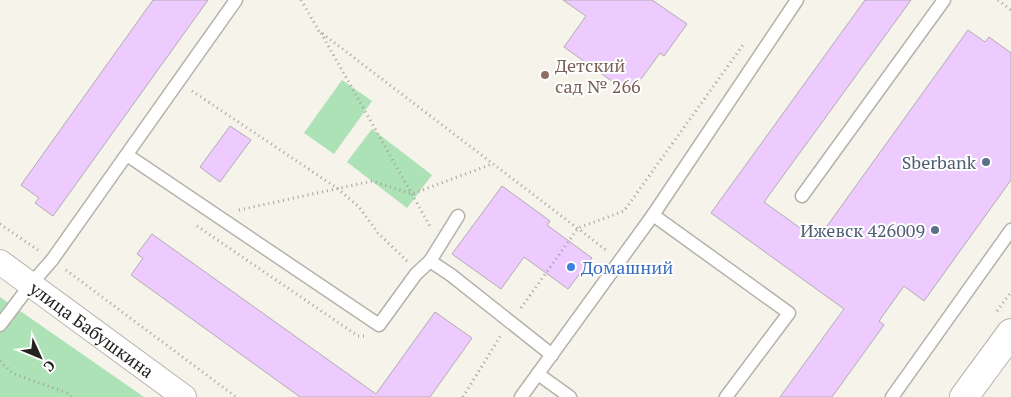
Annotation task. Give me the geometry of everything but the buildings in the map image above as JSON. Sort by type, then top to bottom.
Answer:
[{"type":"street","name":"улица Бабушкина","points":[[0,262],[184,397]]},
{"type":"street","points":[[964,397],[1011,333]]},
{"type":"lane","points":[[0,325],[52,260],[236,0]]},
{"type":"lane","points":[[521,397],[653,215],[797,0]]},
{"type":"lane","points":[[802,196],[944,0]]},
{"type":"lane","points":[[127,156],[379,325],[416,274],[430,261],[458,216]]},
{"type":"lane","points":[[653,215],[789,313],[726,397]]},
{"type":"lane","points":[[892,397],[1011,230]]},
{"type":"lane","points":[[430,261],[451,275],[552,355]]},
{"type":"lane","points":[[538,374],[570,397]]},
{"type":"path","points":[[301,0],[431,228],[430,261]]},
{"type":"path","points":[[998,0],[1011,10]]},
{"type":"path","points":[[319,31],[620,261]]},
{"type":"path","points":[[463,397],[510,322],[578,228],[624,211],[746,41]]},
{"type":"path","points":[[179,82],[337,188],[359,207],[378,233],[403,256],[416,274]]},
{"type":"path","points":[[215,215],[372,181],[412,194],[492,164]]},
{"type":"path","points":[[0,224],[52,260],[236,397]]},
{"type":"path","points":[[0,361],[12,373],[67,393],[71,397]]},
{"type":"green space","points":[[342,80],[372,101],[334,154],[304,133]]},
{"type":"green space","points":[[372,129],[432,175],[407,208],[347,162]]},
{"type":"green space","points":[[0,297],[144,397],[0,397]]},
{"type":"place","name":"Детский сад № 266","points":[[545,75]]},
{"type":"place","name":"Sberbank","points":[[986,162]]},
{"type":"place","name":"Ижевск 426009","points":[[935,230]]},
{"type":"place","name":"Домашний","points":[[571,267]]}]
